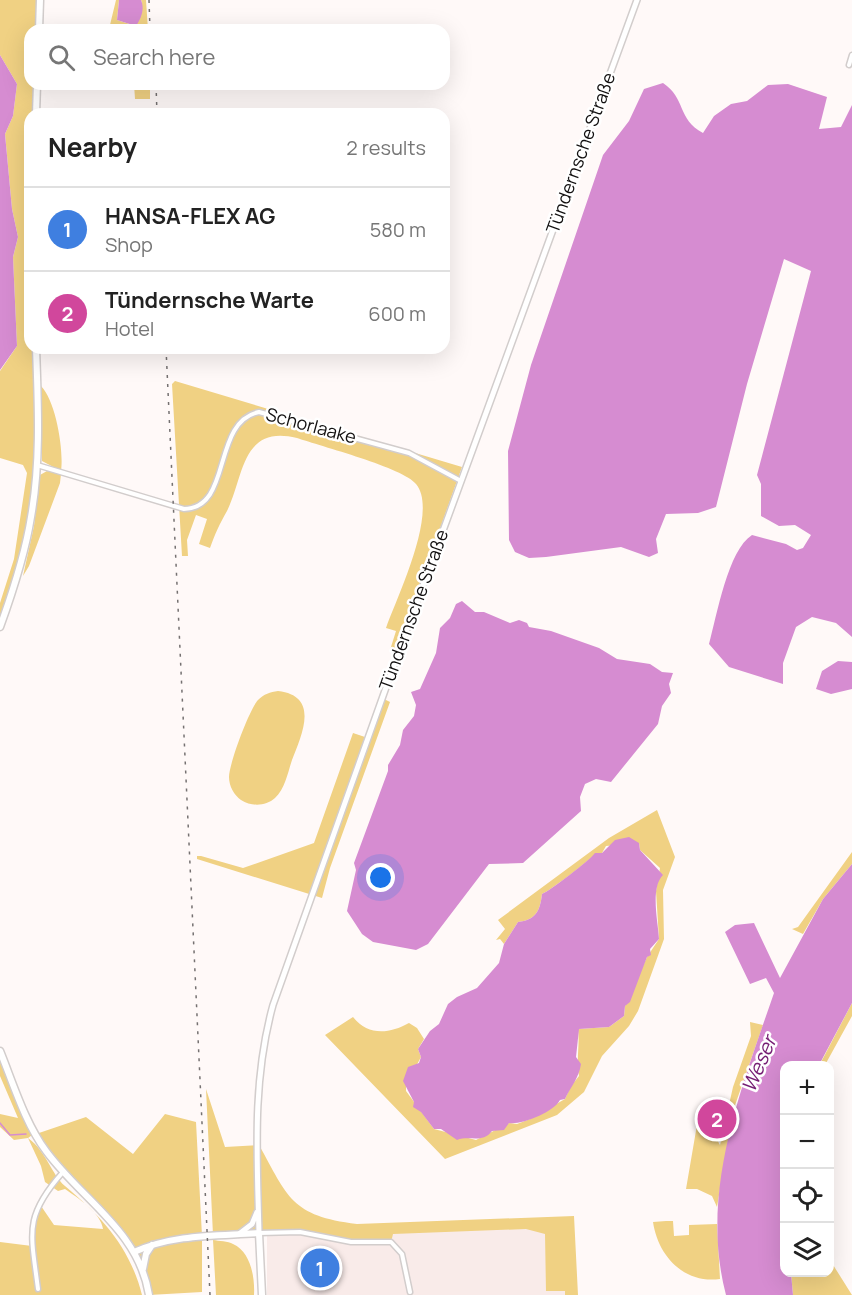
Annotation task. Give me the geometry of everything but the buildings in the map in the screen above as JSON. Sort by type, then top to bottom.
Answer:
[{"type":"main road","points":[[39,24],[40,0]]},
{"type":"main road","points":[[36,108],[37,90]]},
{"type":"main road","points":[[0,627],[26,544],[37,465],[36,354]]},
{"type":"main road","points":[[0,1051],[35,1133],[63,1172],[105,1213],[134,1252],[143,1272],[149,1295]]},
{"type":"main road","points":[[134,1252],[154,1243],[186,1237],[260,1233],[262,1295]]},
{"type":"main road","points":[[143,1272],[146,1254],[154,1243]]},
{"type":"street","name":"Tündernsche Straße","points":[[260,1233],[257,1089],[267,1025],[461,481],[637,0]]},
{"type":"street","points":[[849,65],[852,55]]},
{"type":"street","name":"Schorlaake","points":[[37,465],[184,509],[195,508],[208,500],[234,430],[241,419],[259,412],[409,453],[461,481]]},
{"type":"street","points":[[38,1288],[32,1225],[43,1197],[63,1172]]},
{"type":"street","points":[[239,1234],[252,1224],[258,1205]]},
{"type":"street","points":[[260,1233],[300,1232],[351,1242],[391,1242],[402,1254],[410,1292]]},
{"type":"shaded area","points":[[0,0],[40,0],[39,24],[24,24],[24,90],[37,90],[36,108],[24,108],[24,354],[36,354],[38,404],[31,519],[0,627],[0,603],[14,559],[27,473],[23,465],[0,458],[0,371],[17,346],[13,257],[18,237],[12,209],[5,134],[13,116],[17,84],[0,55]]},
{"type":"shaded area","points":[[116,0],[119,0],[117,20],[130,24],[110,24]]},
{"type":"shaded area","points":[[141,0],[146,0],[148,24],[137,24]]},
{"type":"shaded area","points":[[134,90],[150,90],[150,99],[135,99]]},
{"type":"shaded area","points":[[175,381],[462,467],[396,652],[390,650],[396,631],[386,628],[420,533],[423,514],[422,497],[416,484],[396,471],[297,438],[279,436],[265,439],[247,456],[233,498],[210,548],[199,544],[207,519],[196,515],[187,540],[188,556],[182,556],[172,384]]},
{"type":"shaded area","points":[[41,386],[55,414],[61,451],[61,471],[42,461]]},
{"type":"shaded area","points":[[47,471],[61,474],[60,483],[29,566],[23,576],[34,526],[40,475]]},
{"type":"shaded area","points":[[278,691],[291,694],[300,701],[305,718],[303,729],[281,790],[267,803],[250,804],[241,800],[232,790],[229,780],[232,761],[254,706],[263,696]]},
{"type":"shaded area","points":[[382,698],[390,702],[330,868],[322,898],[197,859],[197,856],[201,856],[243,868],[314,843],[353,733],[368,738]]},
{"type":"shaded area","points":[[657,810],[675,857],[663,890],[664,939],[638,1011],[629,1026],[602,1056],[584,1092],[557,1115],[445,1159],[325,1035],[353,1017],[365,1028],[372,1030],[386,1031],[409,1023],[417,1028],[424,1039],[418,1049],[421,1057],[406,1085],[406,1091],[434,1129],[476,1140],[509,1123],[517,1124],[530,1119],[565,1099],[579,1076],[578,1029],[609,1027],[624,1016],[625,1006],[647,957],[659,939],[656,891],[660,868],[640,850],[639,843],[606,846],[602,853],[595,854],[542,894],[536,914],[518,922],[504,944],[500,939],[496,940],[505,929],[498,920],[609,838]]},
{"type":"shaded area","points":[[852,852],[852,864],[823,899],[803,934],[792,929],[798,927]]},
{"type":"shaded area","points":[[852,1003],[852,1016],[827,1061],[822,1061]]},
{"type":"shaded area","points":[[750,1022],[763,1025],[733,1111],[717,1207],[712,1196],[697,1189],[686,1189],[698,1119],[703,1120],[707,1135],[716,1138],[720,1145],[733,1087],[751,1036]]},
{"type":"shaded area","points":[[0,1051],[35,1133],[28,1138],[14,1140],[0,1127],[0,1114],[18,1118],[0,1076]]},
{"type":"shaded area","points":[[206,1089],[225,1147],[259,1145],[285,1191],[294,1201],[318,1216],[357,1224],[574,1216],[578,1295],[565,1295],[565,1291],[546,1291],[545,1234],[526,1229],[393,1234],[391,1242],[351,1242],[300,1232],[213,1235]]},
{"type":"shaded area","points":[[165,1114],[196,1122],[202,1236],[202,1292],[149,1295],[134,1251],[63,1172],[36,1134],[86,1117],[133,1154]]},
{"type":"shaded area","points":[[28,1138],[40,1150],[60,1181],[85,1204],[65,1189],[58,1191],[45,1182],[41,1166]]},
{"type":"shaded area","points":[[39,1203],[54,1225],[103,1229],[96,1214],[122,1247],[137,1278],[142,1295],[0,1295],[0,1242],[32,1246],[31,1233]]},
{"type":"shaded area","points":[[673,1221],[674,1236],[689,1235],[689,1225],[717,1224],[720,1279],[695,1277],[684,1272],[667,1256],[653,1222]]},
{"type":"shaded area","points":[[570,1223],[574,1295],[267,1295],[267,1227]]},
{"type":"shaded area","points":[[213,1240],[231,1243],[244,1253],[253,1274],[254,1295],[216,1295]]},
{"type":"shaded area","points":[[834,1266],[852,1295],[793,1295],[791,1277],[834,1277]]},
{"type":"water","points":[[119,0],[141,0],[142,14],[137,24],[117,20]]},
{"type":"water","points":[[0,55],[17,84],[13,116],[5,134],[12,209],[18,237],[13,257],[17,346],[0,370]]},
{"type":"water","points":[[663,83],[675,95],[689,121],[703,133],[714,116],[731,104],[747,101],[768,85],[788,84],[827,97],[819,129],[841,127],[852,105],[852,637],[836,623],[812,617],[796,627],[783,663],[783,684],[729,667],[709,644],[730,568],[744,543],[752,535],[786,544],[797,550],[803,548],[811,535],[795,525],[779,526],[761,516],[761,484],[757,475],[811,271],[784,259],[747,384],[716,507],[698,513],[666,514],[656,539],[658,553],[649,557],[621,547],[529,558],[515,552],[509,540],[508,451],[531,365],[603,155],[629,121],[644,89]]},
{"type":"water","points":[[462,601],[475,612],[484,612],[510,623],[519,620],[527,623],[529,627],[551,631],[599,648],[617,659],[650,664],[662,672],[673,673],[669,684],[671,693],[662,706],[658,724],[611,782],[596,779],[585,784],[580,797],[581,811],[523,863],[489,864],[428,944],[416,950],[373,942],[362,934],[347,911],[356,870],[354,863],[388,771],[388,765],[400,745],[403,730],[414,716],[416,705],[411,692],[420,689],[436,653],[440,628],[450,618],[456,604]]},
{"type":"water","points":[[838,661],[852,662],[852,689],[831,694],[816,689],[822,671]]},
{"type":"water","points":[[629,837],[639,843],[640,850],[663,875],[659,881],[656,896],[659,939],[650,949],[651,955],[647,957],[630,1002],[625,1006],[624,1016],[609,1027],[579,1029],[576,1057],[581,1064],[578,1074],[565,1099],[560,1100],[557,1105],[545,1113],[522,1122],[509,1123],[504,1130],[492,1131],[480,1138],[457,1140],[441,1129],[434,1129],[421,1112],[413,1107],[414,1102],[403,1081],[408,1067],[419,1063],[421,1057],[418,1049],[430,1031],[439,1024],[448,1004],[477,988],[499,963],[504,944],[518,922],[536,914],[542,894],[570,875],[595,853],[602,853],[615,840]]},
{"type":"water","name":"Weser","points":[[852,864],[852,1003],[821,1061],[780,1061],[780,1277],[791,1277],[793,1295],[726,1295],[719,1257],[717,1218],[721,1180],[737,1104],[774,993],[766,978],[750,984],[725,932],[735,925],[754,923],[780,978],[823,899]]},
{"type":"waterway","points":[[0,1123],[10,1135],[26,1134]]},
{"type":"railway","points":[[149,0],[150,24]]},
{"type":"railway","points":[[156,90],[157,108]]},
{"type":"railway","points":[[166,354],[210,1295]]},
{"type":"place","name":"Tündernsche Warte","points":[[717,1119]]},
{"type":"place","name":"HANSA-FLEX AG","points":[[320,1268]]}]
